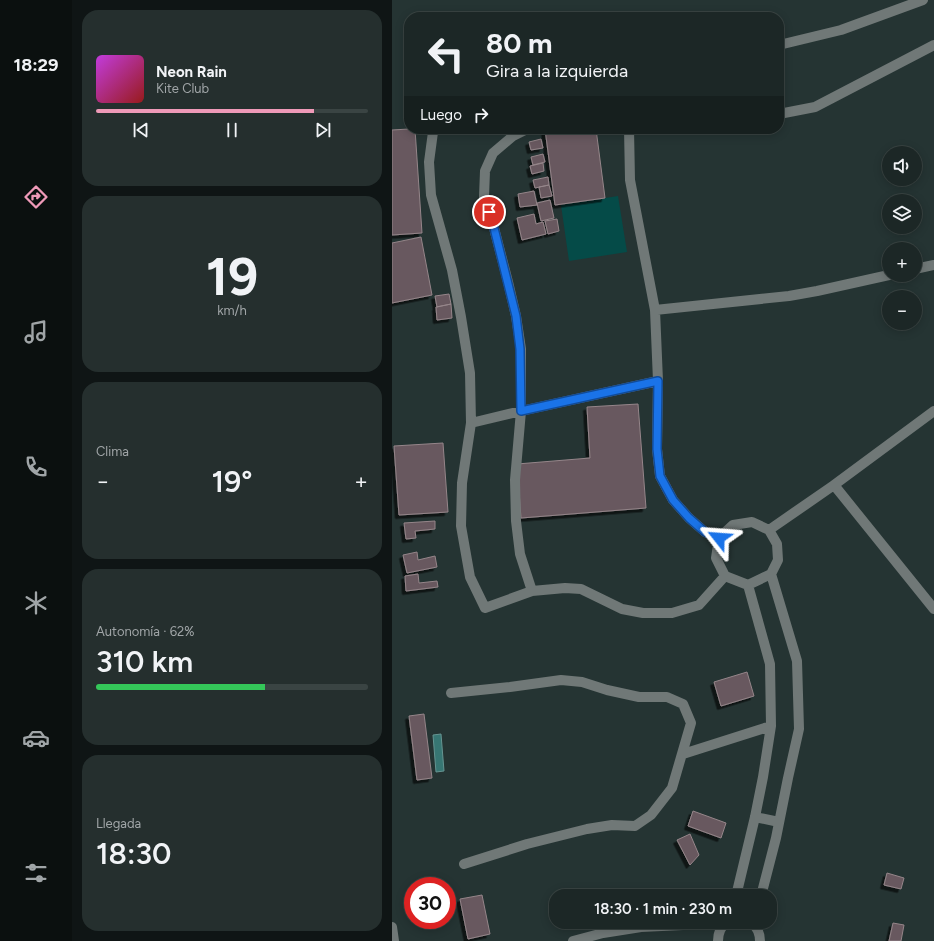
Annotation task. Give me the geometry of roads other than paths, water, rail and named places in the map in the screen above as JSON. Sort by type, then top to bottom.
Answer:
[{"type":"street","points":[[784,44],[841,30],[923,0]]},
{"type":"street","points":[[784,113],[815,107],[934,45]]},
{"type":"street","points":[[433,134],[429,162],[431,195],[452,270],[470,373],[471,423],[462,484],[461,526],[470,577],[485,608],[532,592],[565,588],[581,589],[622,608],[644,613],[672,613],[699,605],[725,576]]},
{"type":"street","points":[[516,134],[493,152],[485,171],[484,197],[494,228],[516,316],[520,349],[521,411],[515,480],[516,521],[520,554],[532,592]]},
{"type":"street","points":[[629,134],[630,180],[655,310],[658,381],[657,449],[660,476],[673,500],[689,518],[705,532],[719,538]]},
{"type":"street","points":[[922,268],[934,265]]},
{"type":"street","points":[[655,310],[789,296],[882,277]]},
{"type":"street","points":[[471,423],[658,381]]},
{"type":"street","points":[[769,530],[834,486],[934,411]]},
{"type":"street","points":[[834,486],[934,609]]},
{"type":"street","points":[[752,522],[769,530],[777,544],[778,560],[770,574],[748,585],[725,576],[716,558],[719,538],[733,525],[752,522]]},
{"type":"street","points":[[763,889],[776,838],[799,729],[797,661],[770,574]]},
{"type":"street","points":[[738,889],[763,777],[771,726],[770,664],[748,585]]},
{"type":"street","points":[[451,693],[561,680],[582,682],[607,690],[639,697],[667,697],[683,704],[691,723],[672,788],[651,815],[635,826],[612,825],[587,829],[527,844],[464,864]]},
{"type":"street","points":[[683,754],[771,726]]},
{"type":"street","points":[[755,816],[779,822]]},
{"type":"street","points":[[392,927],[394,941]]},
{"type":"street","points":[[573,941],[603,933],[628,929]]},
{"type":"street","points":[[718,941],[720,929]]},
{"type":"street","points":[[757,929],[763,940]]}]
